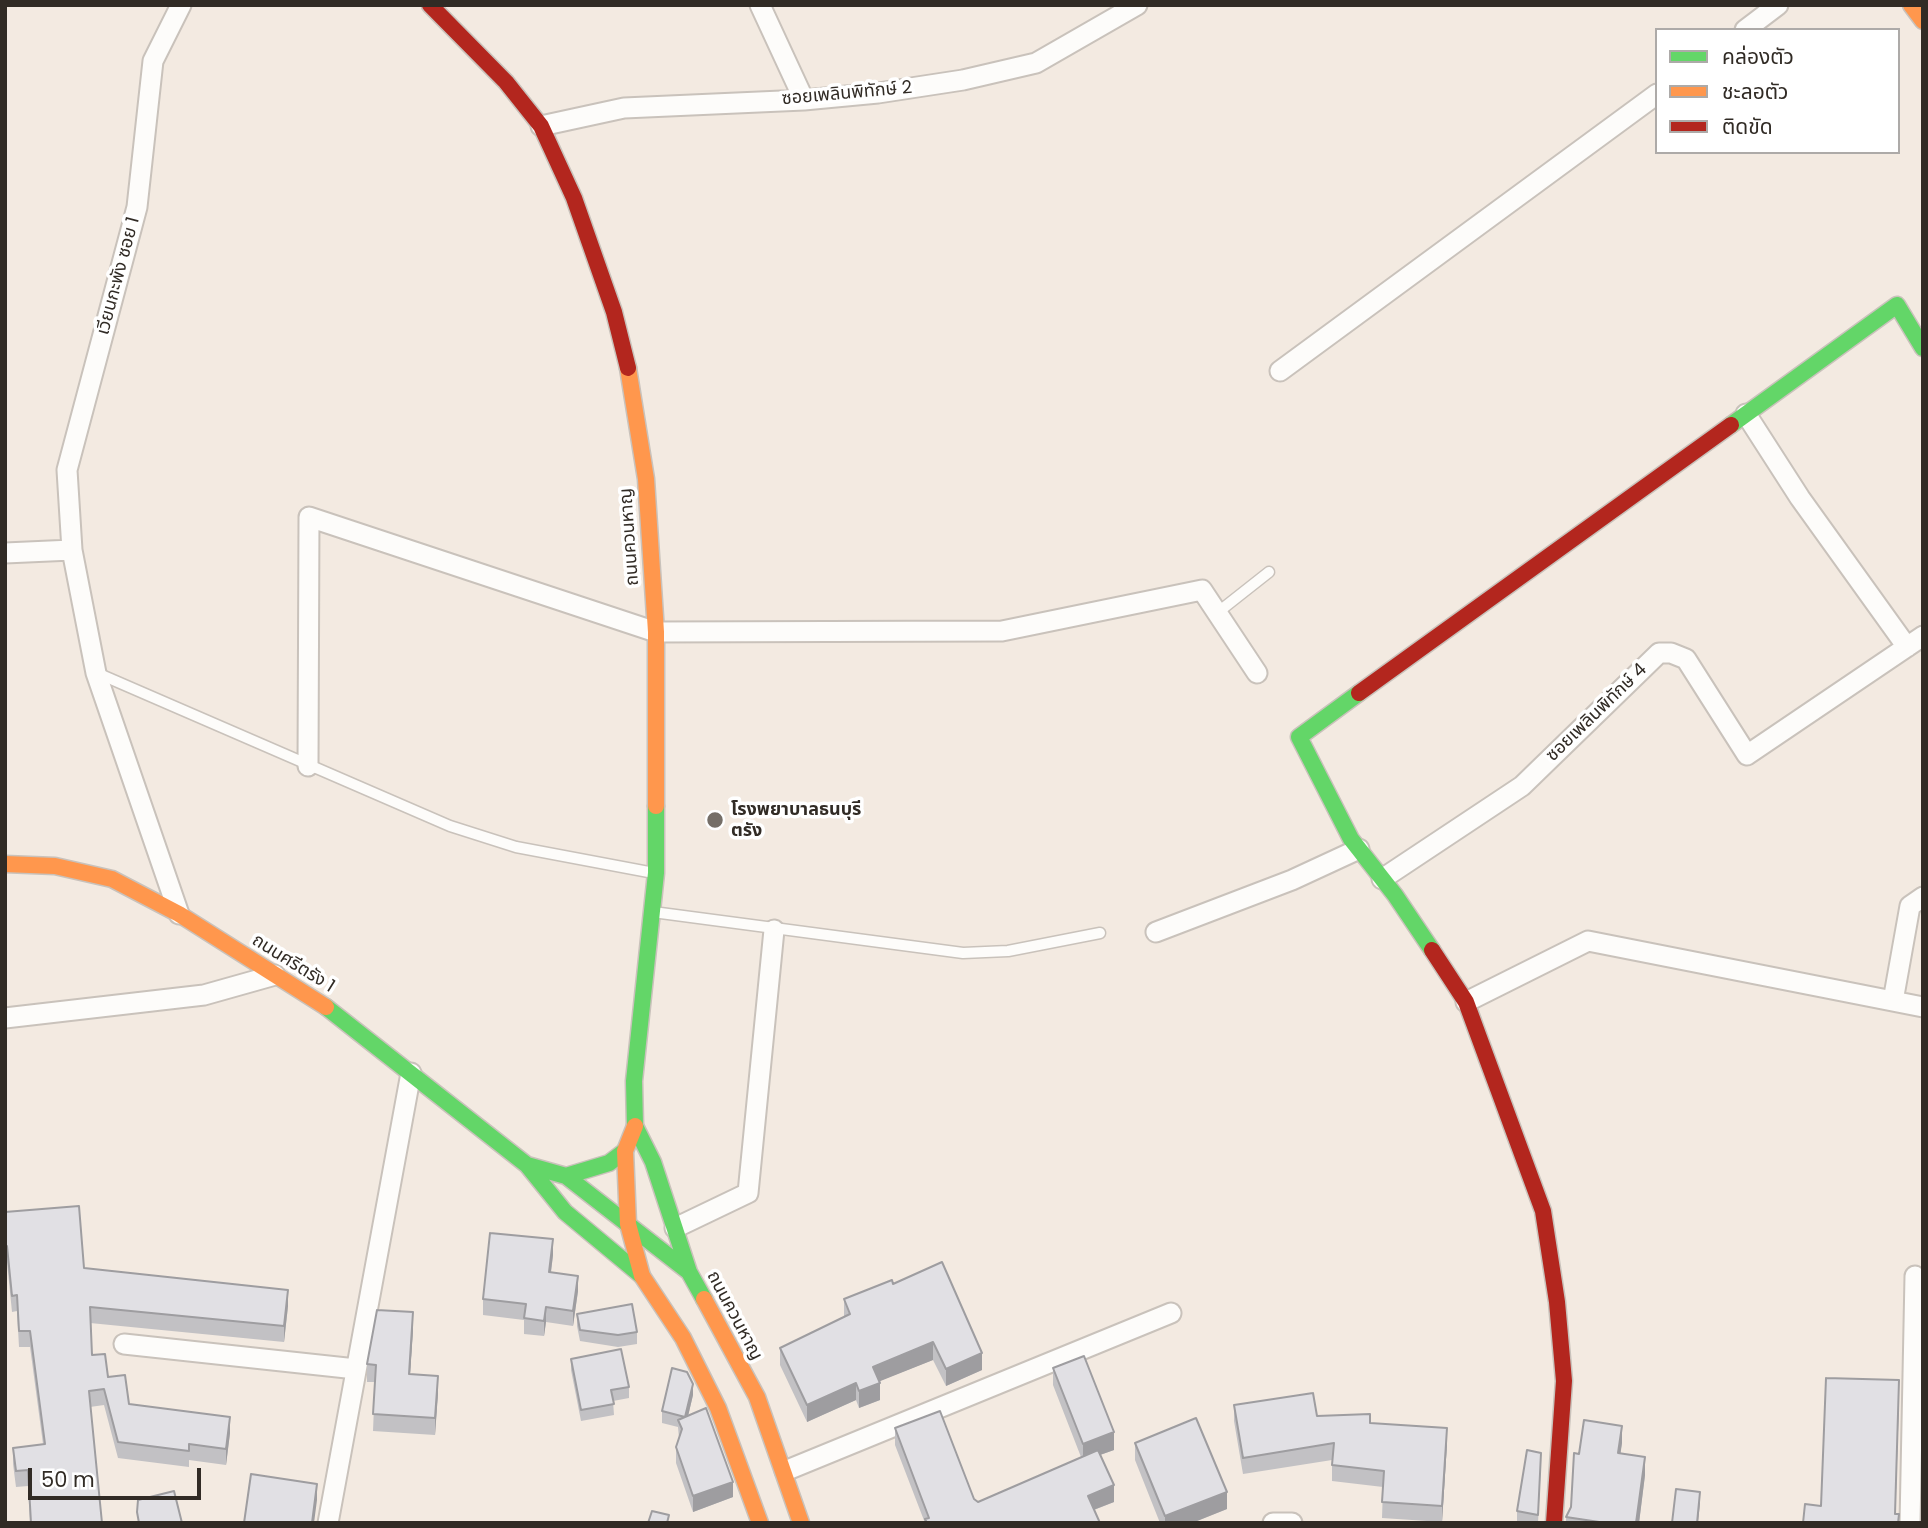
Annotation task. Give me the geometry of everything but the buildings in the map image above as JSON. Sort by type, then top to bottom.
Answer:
[{"type":"street","name":"เวียนกะพัง ซอย 1","points":[[179,914],[96,673],[72,550],[67,470],[137,208],[153,61],[180,5]]},
{"type":"street","name":"ถนนควนหาญ","points":[[430,5],[506,82],[541,126],[574,198],[610,300],[634,392],[646,479],[656,632],[656,873],[635,1068],[635,1126],[625,1151],[628,1224],[642,1276],[683,1338],[718,1408],[760,1523]]},
{"type":"street","points":[[760,5],[804,100]]},
{"type":"street","points":[[1748,28],[1778,5]]},
{"type":"street","points":[[1911,5],[1923,21]]},
{"type":"street","name":"ซอยเพลินพิทักษ์ 2","points":[[541,126],[624,108],[804,100],[878,93],[964,80],[1036,62],[1131,7]]},
{"type":"street","points":[[1280,371],[1655,95]]},
{"type":"street","points":[[1554,1523],[1564,1381],[1557,1302],[1543,1211],[1466,1002],[1359,849],[1299,737],[1897,305],[1923,348]]},
{"type":"street","points":[[1746,414],[1800,498],[1915,641]]},
{"type":"street","points":[[308,766],[309,517],[656,632],[1002,631],[1202,590],[1257,673]]},
{"type":"street","points":[[5,553],[72,550]]},
{"type":"street","name":"ซอยเพลินพิทักษ์ 4","points":[[1382,879],[1522,786],[1658,653],[1671,653],[1686,659],[1747,755],[1915,641]]},
{"type":"street","points":[[1156,932],[1292,880],[1359,849]]},
{"type":"street","name":"ถนนศรีตรัง 1","points":[[5,864],[55,866],[112,878],[179,914],[335,1013],[527,1165],[565,1212],[642,1276]]},
{"type":"street","points":[[1894,1001],[1910,906],[1923,897]]},
{"type":"street","points":[[675,1228],[748,1193],[774,930]]},
{"type":"street","points":[[1466,1002],[1588,941],[1923,1007]]},
{"type":"street","points":[[5,1018],[204,995],[275,975]]},
{"type":"street","points":[[328,1523],[411,1073]]},
{"type":"street","name":"ถนนควนหาญ","points":[[635,1126],[653,1163],[689,1272],[757,1398],[785,1471],[801,1523]]},
{"type":"street","points":[[566,1176],[609,1163],[625,1151]]},
{"type":"street","name":"ถนนศรีตรัง 1","points":[[527,1165],[566,1176],[689,1272]]},
{"type":"street","points":[[1910,1523],[1915,1276]]},
{"type":"street","points":[[785,1471],[1171,1313]]},
{"type":"street","points":[[124,1344],[356,1369]]},
{"type":"street","points":[[1273,1523],[1292,1523]]},
{"type":"lane","points":[[1217,613],[1269,572]]},
{"type":"lane","points":[[96,673],[450,826],[516,848],[656,873]]},
{"type":"lane","points":[[653,912],[963,953],[1008,951],[1100,933]]},
{"type":"traffic: fast","points":[[1731,425],[1897,305],[1923,348]]},
{"type":"traffic: fast","points":[[1359,693],[1299,737],[1351,839],[1395,895],[1432,950]]},
{"type":"traffic: fast","points":[[656,806],[656,873],[634,1081],[635,1126],[653,1162],[689,1272],[704,1299]]},
{"type":"traffic: fast","points":[[326,1007],[527,1165],[565,1212],[642,1276]]},
{"type":"traffic: fast","points":[[566,1176],[609,1163],[625,1151]]},
{"type":"traffic: fast","points":[[527,1165],[566,1176],[689,1272]]},
{"type":"traffic: slow","points":[[1911,5],[1923,21]]},
{"type":"traffic: slow","points":[[628,368],[646,479],[656,632],[656,806]]},
{"type":"traffic: slow","points":[[5,864],[55,866],[112,879],[179,914],[326,1007]]},
{"type":"traffic: slow","points":[[635,1126],[625,1151],[628,1224],[642,1276],[683,1338],[718,1408],[760,1523]]},
{"type":"traffic: slow","points":[[704,1299],[757,1397],[801,1523]]},
{"type":"traffic: jam","points":[[430,5],[506,82],[541,126],[574,198],[614,312],[628,368]]},
{"type":"traffic: jam","points":[[1359,693],[1731,425]]},
{"type":"traffic: jam","points":[[1432,950],[1466,1002],[1543,1211],[1557,1302],[1564,1381],[1554,1523]]},
{"type":"place","name":"โรงพยาบาลธนบุรี ตรัง","points":[[715,820]]}]
